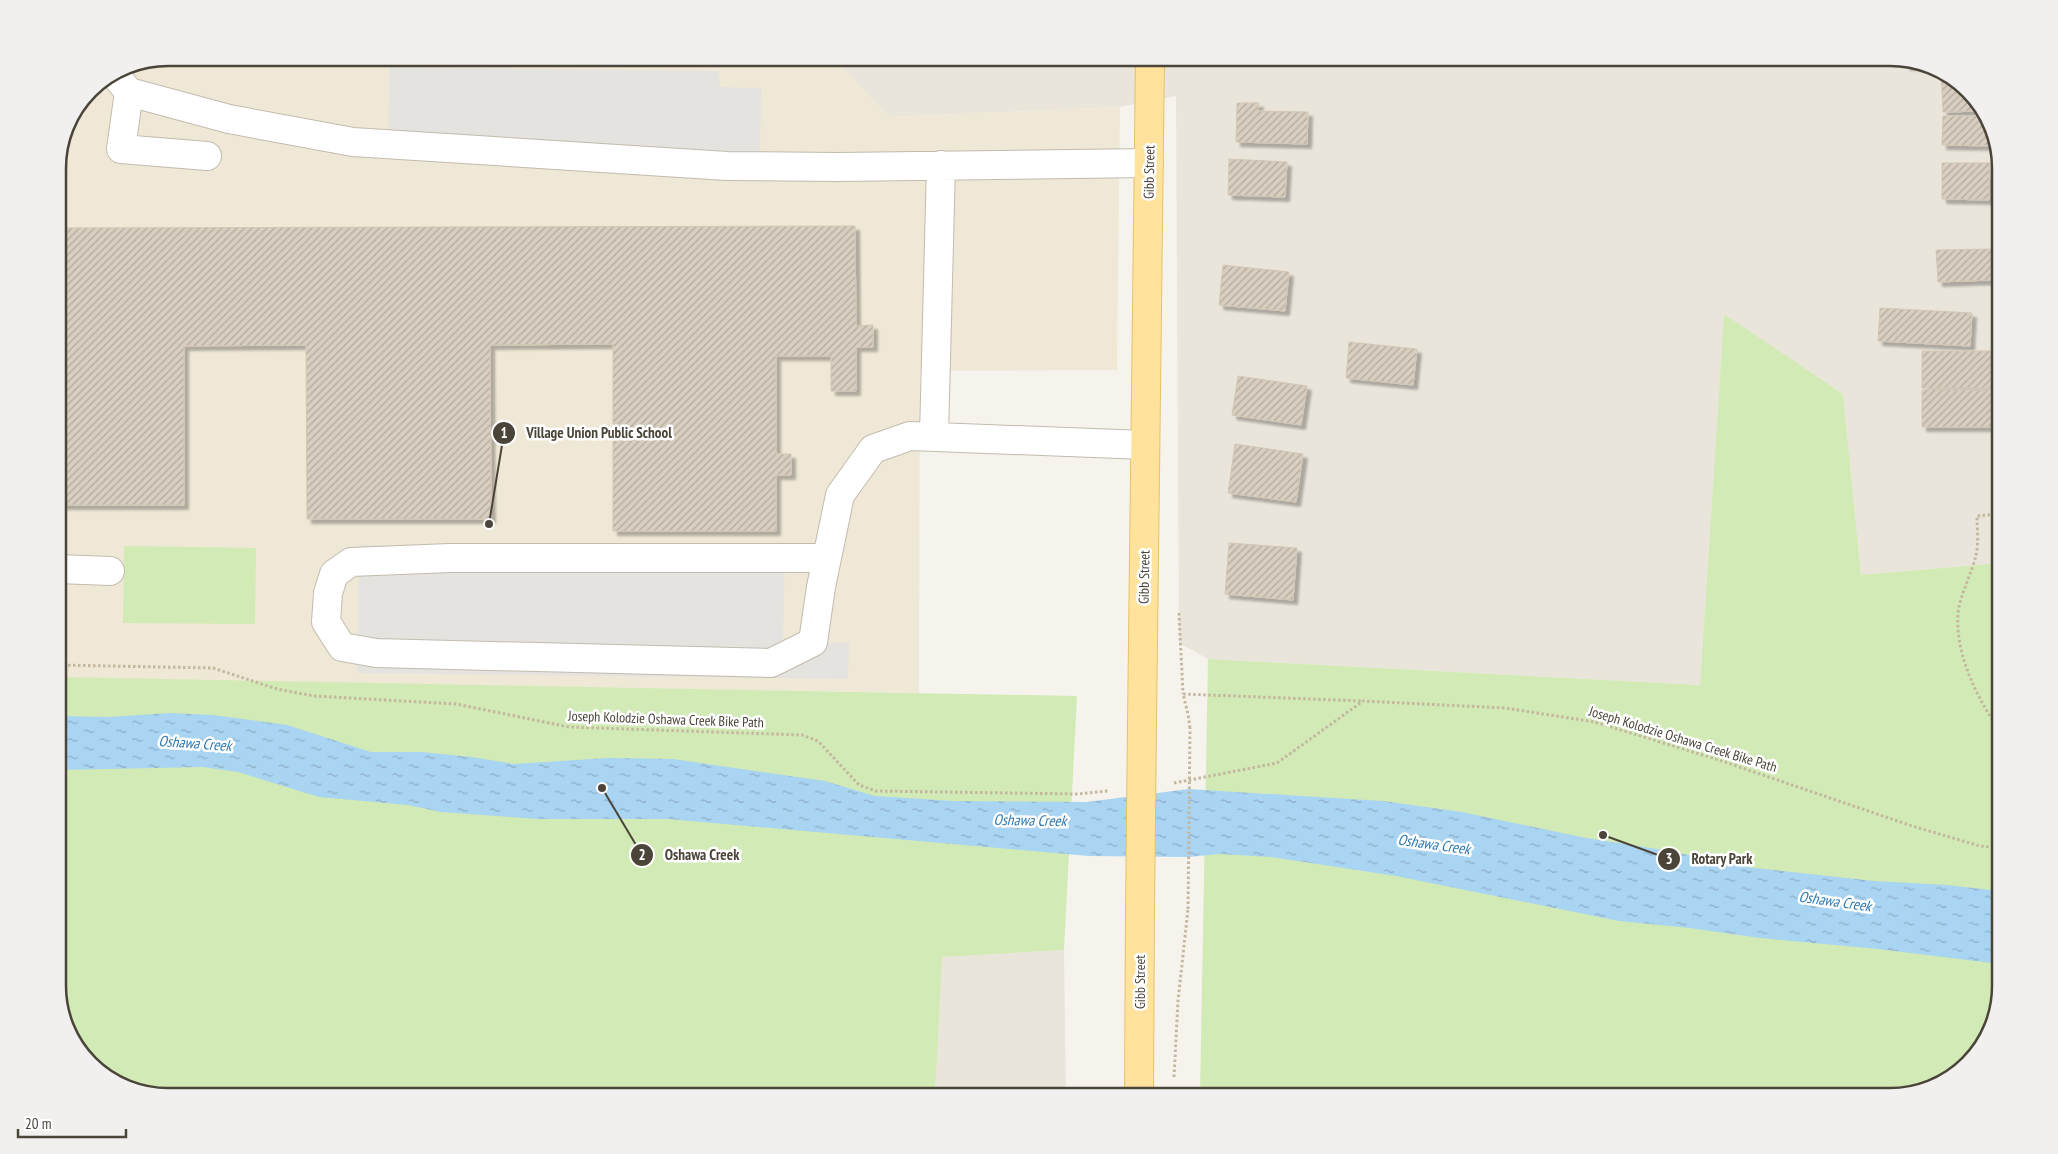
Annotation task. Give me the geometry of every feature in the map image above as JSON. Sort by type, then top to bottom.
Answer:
[{"type":"main road","name":"Gibb Street","points":[[1139,1088],[1150,66]]},
{"type":"lane","points":[[207,156],[121,149],[122,83],[229,119],[353,142],[727,166],[838,167],[1149,163]]},
{"type":"lane","points":[[934,436],[941,165]]},
{"type":"lane","points":[[827,558],[450,558],[351,562],[334,574],[328,593],[326,622],[342,647],[376,654],[771,663],[813,642],[827,558],[840,496],[873,449],[910,436],[1145,445]]},
{"type":"lane","points":[[66,569],[110,571]]},
{"type":"path","points":[[1992,515],[1977,516],[1976,552],[1958,613],[1960,640],[1968,672],[1992,719]]},
{"type":"path","name":"Joseph Kolodzie Oshawa Creek Bike Path","points":[[66,665],[213,668],[286,691],[314,696],[456,704],[569,727],[802,735],[818,740],[859,785],[876,791],[1078,794]]},
{"type":"path","name":"Joseph Kolodzie Oshawa Creek Bike Path","points":[[1174,1079],[1178,1001],[1188,909],[1190,728],[1183,694],[1505,708],[1595,722],[1719,760],[1921,828],[1980,846],[1992,847]]},
{"type":"path","points":[[1191,781],[1277,763],[1363,701]]},
{"type":"shaded area","points":[[168,66],[840,66],[889,117],[1120,107],[1117,370],[920,371],[919,693],[66,678],[66,162],[74,129],[87,106],[112,83],[129,74],[148,68]]},
{"type":"shaded area","points":[[840,66],[1890,66],[1916,70],[1935,77],[1957,92],[1975,112],[1986,136],[1992,162],[1992,564],[1861,575],[1843,394],[1724,315],[1700,685],[1208,659],[1179,643],[1176,96],[1120,107],[889,117]]},
{"type":"shaded area","points":[[389,67],[719,71],[720,87],[761,88],[760,159],[388,156]]},
{"type":"shaded area","points":[[359,545],[785,550],[783,642],[849,643],[848,679],[357,673]]},
{"type":"shaded area","points":[[1064,950],[1066,1088],[935,1088],[941,957]]},
{"type":"green space","points":[[1724,314],[1843,394],[1861,575],[1992,564],[1992,992],[1986,1018],[1975,1042],[1946,1071],[1916,1084],[1890,1088],[1200,1088],[1208,659],[1700,685]]},
{"type":"green space","points":[[124,546],[256,548],[255,624],[123,623]]},
{"type":"green space","points":[[66,677],[1077,696],[1064,950],[942,957],[935,1088],[168,1088],[155,1087],[129,1080],[112,1071],[92,1053],[77,1031],[68,1006],[66,992]]},
{"type":"water","points":[[170,713],[213,715],[287,725],[371,752],[421,752],[472,757],[514,764],[608,758],[673,759],[825,781],[875,796],[954,801],[1086,802],[1189,789],[1383,801],[1462,812],[1586,838],[1664,850],[1747,867],[1874,881],[1947,885],[1992,890],[1992,963],[1619,921],[1396,876],[1271,857],[1220,854],[1188,857],[1089,856],[668,819],[538,819],[441,812],[408,805],[319,797],[238,772],[203,767],[66,770],[66,716],[108,717]]},
{"type":"building","points":[[1941,81],[1957,92],[1974,111],[1943,112]]},
{"type":"building","points":[[1237,103],[1259,103],[1258,111],[1308,112],[1307,144],[1236,142]]},
{"type":"building","points":[[1943,116],[1977,116],[1989,146],[1942,145]]},
{"type":"building","points":[[1229,159],[1287,162],[1285,197],[1228,195]]},
{"type":"building","points":[[1942,163],[1990,163],[1989,200],[1942,199]]},
{"type":"building","points":[[855,226],[856,326],[873,325],[873,347],[856,347],[856,391],[831,391],[831,356],[776,356],[776,454],[791,454],[791,475],[776,475],[776,531],[613,531],[613,441],[628,441],[628,424],[613,424],[613,344],[490,345],[491,519],[307,519],[306,345],[184,346],[184,505],[66,505],[66,228]]},
{"type":"building","points":[[1991,249],[1992,280],[1938,282],[1936,250]]},
{"type":"building","points":[[1223,265],[1289,272],[1285,311],[1219,305]]},
{"type":"building","points":[[1880,308],[1972,313],[1970,346],[1878,341]]},
{"type":"building","points":[[1349,342],[1417,349],[1413,385],[1346,378]]},
{"type":"building","points":[[1922,351],[1992,351],[1992,388],[1922,388]]},
{"type":"building","points":[[1238,376],[1307,386],[1301,425],[1232,415]]},
{"type":"building","points":[[1922,390],[1992,390],[1992,427],[1922,427]]},
{"type":"building","points":[[1235,444],[1303,454],[1296,502],[1228,493]]},
{"type":"building","points":[[1229,543],[1297,548],[1293,600],[1225,594]]},
{"type":"place","name":"Village Union Public School","points":[[489,524]]},
{"type":"place","name":"Oshawa Creek","points":[[602,788]]},
{"type":"place","name":"Rotary Park","points":[[1603,835]]}]
